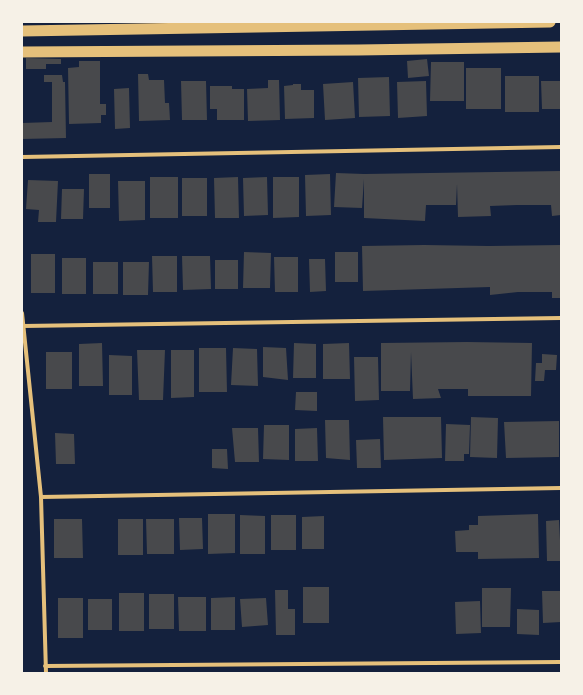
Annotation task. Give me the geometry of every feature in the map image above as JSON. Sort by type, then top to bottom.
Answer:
[{"type":"highway","points":[[22,31],[550,22]]},
{"type":"highway","points":[[22,52],[561,47]]},
{"type":"street","points":[[22,157],[561,147]]},
{"type":"street","points":[[22,313],[41,497],[46,673]]},
{"type":"street","points":[[23,326],[561,318]]},
{"type":"street","points":[[41,497],[561,488]]},
{"type":"street","points":[[45,666],[561,662]]},
{"type":"building","points":[[26,58],[61,59],[61,64],[46,64],[46,69],[26,69]]},
{"type":"building","points":[[427,59],[429,76],[408,78],[407,61]]},
{"type":"building","points":[[79,61],[100,61],[100,104],[106,104],[106,115],[101,115],[101,123],[69,124],[68,68],[79,67]]},
{"type":"building","points":[[431,62],[464,62],[464,101],[430,101]]},
{"type":"building","points":[[466,68],[501,68],[501,109],[466,109]]},
{"type":"building","points":[[138,74],[148,74],[149,80],[164,80],[165,103],[169,103],[170,120],[139,121]]},
{"type":"building","points":[[44,75],[62,75],[63,82],[65,82],[66,138],[22,139],[22,123],[52,122],[52,82],[44,82]]},
{"type":"building","points":[[505,76],[539,76],[539,112],[505,112]]},
{"type":"building","points":[[389,77],[390,116],[359,117],[358,78]]},
{"type":"building","points":[[268,80],[279,80],[280,120],[248,121],[247,89],[268,88]]},
{"type":"building","points":[[181,81],[206,81],[207,120],[182,120]]},
{"type":"building","points":[[426,81],[427,116],[398,118],[397,82]]},
{"type":"building","points":[[541,81],[561,81],[561,109],[542,109]]},
{"type":"building","points":[[353,82],[355,118],[325,120],[323,84]]},
{"type":"building","points":[[301,84],[301,90],[314,90],[314,118],[285,119],[284,86]]},
{"type":"building","points":[[210,86],[232,86],[232,89],[244,89],[244,120],[217,120],[217,109],[210,109]]},
{"type":"building","points":[[129,88],[130,128],[115,129],[114,89]]},
{"type":"building","points":[[561,171],[561,215],[552,216],[551,205],[517,205],[490,206],[491,216],[458,217],[457,184],[456,205],[426,205],[425,221],[364,218],[364,179],[362,208],[334,207],[336,173],[364,174]]},
{"type":"building","points":[[89,174],[110,174],[110,208],[89,208]]},
{"type":"building","points":[[330,174],[331,215],[306,216],[305,175]]},
{"type":"building","points":[[150,177],[178,177],[178,218],[150,218]]},
{"type":"building","points":[[238,177],[239,218],[215,218],[214,178]]},
{"type":"building","points":[[267,177],[268,215],[244,216],[243,178]]},
{"type":"building","points":[[273,177],[299,177],[299,217],[273,218]]},
{"type":"building","points":[[182,178],[207,178],[207,216],[182,216]]},
{"type":"building","points":[[28,180],[58,181],[56,222],[38,222],[39,210],[26,209]]},
{"type":"building","points":[[118,181],[145,181],[145,220],[119,221]]},
{"type":"building","points":[[62,189],[84,189],[83,219],[61,219]]},
{"type":"building","points":[[561,245],[561,298],[552,298],[552,292],[518,292],[490,295],[490,287],[363,291],[362,246]]},
{"type":"building","points":[[244,252],[271,253],[270,288],[243,288]]},
{"type":"building","points":[[335,252],[358,252],[358,282],[335,282]]},
{"type":"building","points":[[31,254],[55,254],[55,293],[31,293]]},
{"type":"building","points":[[152,256],[177,256],[177,292],[153,292]]},
{"type":"building","points":[[182,256],[210,256],[211,289],[183,290]]},
{"type":"building","points":[[274,257],[298,257],[298,292],[275,292]]},
{"type":"building","points":[[62,258],[86,258],[86,294],[62,294]]},
{"type":"building","points":[[309,259],[325,259],[326,291],[310,292]]},
{"type":"building","points":[[215,260],[238,260],[238,289],[215,289]]},
{"type":"building","points":[[93,262],[118,262],[118,294],[93,294]]},
{"type":"building","points":[[123,262],[149,262],[148,295],[123,295]]},
{"type":"building","points":[[102,343],[103,386],[79,386],[79,344]]},
{"type":"building","points":[[294,343],[316,344],[316,378],[293,378]]},
{"type":"building","points":[[349,343],[350,379],[323,379],[323,344]]},
{"type":"building","points":[[381,343],[532,343],[531,396],[468,396],[468,389],[438,389],[441,398],[413,399],[411,352],[410,391],[381,391]]},
{"type":"building","points":[[263,347],[286,348],[288,380],[263,377]]},
{"type":"building","points":[[199,348],[226,348],[227,392],[199,392]]},
{"type":"building","points":[[233,348],[257,349],[258,386],[231,385]]},
{"type":"building","points":[[137,350],[165,350],[163,400],[139,400]]},
{"type":"building","points":[[171,350],[194,350],[194,397],[171,398]]},
{"type":"building","points":[[46,352],[72,352],[72,389],[46,389]]},
{"type":"building","points":[[542,354],[557,355],[556,370],[545,370],[544,381],[535,381],[536,363],[542,363]]},
{"type":"building","points":[[109,355],[132,356],[132,395],[109,395]]},
{"type":"building","points":[[354,357],[378,357],[379,400],[355,401]]},
{"type":"building","points":[[296,392],[317,392],[317,411],[295,410]]},
{"type":"building","points":[[383,417],[441,417],[442,458],[384,460]]},
{"type":"building","points":[[471,417],[498,418],[497,458],[470,457]]},
{"type":"building","points":[[325,420],[349,420],[350,460],[326,458]]},
{"type":"building","points":[[559,421],[559,457],[506,458],[504,422]]},
{"type":"building","points":[[446,424],[470,425],[469,454],[464,454],[464,461],[445,461]]},
{"type":"building","points":[[264,425],[289,425],[289,460],[263,459]]},
{"type":"building","points":[[232,428],[258,428],[259,462],[235,462]]},
{"type":"building","points":[[317,428],[318,461],[295,461],[295,429]]},
{"type":"building","points":[[55,433],[74,434],[75,464],[56,464]]},
{"type":"building","points":[[380,439],[381,468],[357,468],[356,440]]},
{"type":"building","points":[[212,449],[227,449],[228,469],[212,468]]},
{"type":"building","points":[[208,514],[235,514],[235,553],[208,554]]},
{"type":"building","points":[[538,514],[539,558],[478,559],[478,552],[456,552],[455,531],[469,530],[469,525],[478,525],[478,516]]},
{"type":"building","points":[[240,515],[265,516],[265,554],[240,554]]},
{"type":"building","points":[[271,515],[296,515],[296,550],[271,550]]},
{"type":"building","points":[[324,516],[324,549],[302,549],[302,517]]},
{"type":"building","points":[[179,518],[202,518],[203,549],[180,550]]},
{"type":"building","points":[[54,519],[82,519],[83,558],[54,558]]},
{"type":"building","points":[[118,519],[143,519],[143,555],[118,555]]},
{"type":"building","points":[[146,519],[174,519],[174,554],[147,554]]},
{"type":"building","points":[[559,520],[561,561],[547,561],[546,521]]},
{"type":"building","points":[[303,587],[329,587],[329,623],[303,623]]},
{"type":"building","points":[[482,588],[511,588],[510,627],[482,627]]},
{"type":"building","points":[[275,590],[288,590],[288,609],[295,609],[295,635],[276,635]]},
{"type":"building","points":[[542,591],[561,591],[561,622],[543,623]]},
{"type":"building","points":[[119,593],[144,593],[144,631],[119,631]]},
{"type":"building","points":[[149,594],[174,594],[174,629],[149,629]]},
{"type":"building","points":[[178,597],[206,597],[206,631],[179,631]]},
{"type":"building","points":[[235,597],[235,630],[211,630],[211,598]]},
{"type":"building","points":[[58,598],[83,598],[83,638],[58,638]]},
{"type":"building","points":[[266,598],[268,625],[242,627],[240,599]]},
{"type":"building","points":[[88,599],[112,599],[112,630],[88,630]]},
{"type":"building","points":[[480,601],[481,633],[456,634],[455,602]]},
{"type":"building","points":[[517,609],[539,610],[539,635],[517,634]]}]
